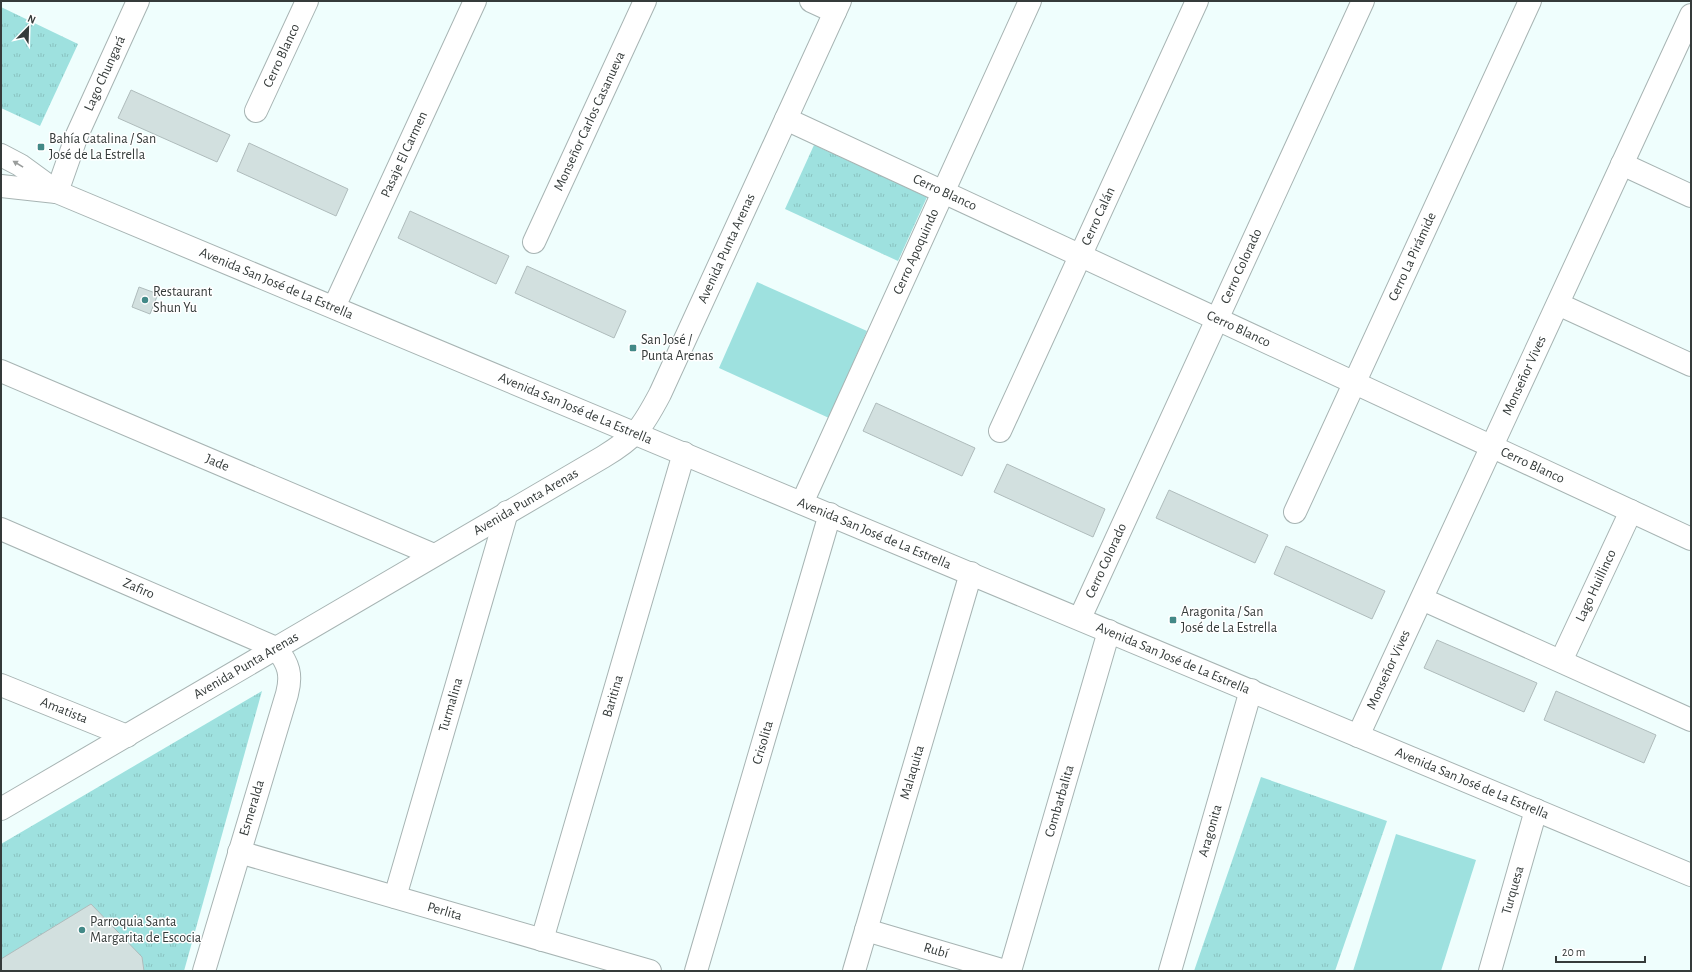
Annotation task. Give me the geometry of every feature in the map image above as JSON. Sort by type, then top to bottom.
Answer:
[{"type":"street","name":"Lago Chungará","points":[[57,192],[76,135],[138,1]]},
{"type":"street","name":"Cerro Blanco","points":[[256,111],[307,1]]},
{"type":"street","name":"Pasaje El Carmen","points":[[334,307],[475,1]]},
{"type":"street","name":"Monseñor Carlos Casanueva","points":[[534,242],[645,1]]},
{"type":"street","points":[[811,1],[838,6]]},
{"type":"street","name":"Cerro Apoquindo","points":[[802,503],[1030,1]]},
{"type":"street","name":"Cerro Calán","points":[[1000,432],[1197,1]]},
{"type":"street","name":"Cerro Colorado","points":[[1080,618],[1363,1]]},
{"type":"street","name":"Cerro La Pirámide","points":[[1295,512],[1530,1]]},
{"type":"street","name":"Avenida Punta Arenas","points":[[1,809],[434,554],[620,447],[636,433],[648,416],[660,394],[838,6]]},
{"type":"street","name":"Monseñor Vives","points":[[1358,736],[1622,164],[1689,25]]},
{"type":"street","name":"Cerro Blanco","points":[[786,119],[1691,539]]},
{"type":"street","name":"Avenida San José de La Estrella","points":[[1,155],[20,165],[57,192],[1080,618],[1691,875]]},
{"type":"street","points":[[1622,164],[1691,196]]},
{"type":"street","name":"Avenida San José de La Estrella","points":[[1,186],[57,192]]},
{"type":"street","points":[[1558,304],[1691,366]]},
{"type":"street","name":"Jade","points":[[1,371],[434,554]]},
{"type":"street","name":"Baritina","points":[[542,940],[684,453]]},
{"type":"street","name":"Lago Huillinco","points":[[1561,661],[1631,511]]},
{"type":"street","name":"Turmalina","points":[[395,897],[507,512]]},
{"type":"street","name":"Crisolita","points":[[696,971],[830,514]]},
{"type":"street","name":"Zafiro","points":[[1,529],[276,648]]},
{"type":"street","name":"Malaquita","points":[[854,971],[971,573]]},
{"type":"street","points":[[1422,598],[1691,720]]},
{"type":"street","name":"Combarbalita","points":[[1010,971],[1109,631]]},
{"type":"street","name":"Esmeralda","points":[[204,971],[290,682],[288,669],[284,658],[276,648]]},
{"type":"street","name":"Amatista","points":[[1,685],[127,736]]},
{"type":"street","name":"Aragonita","points":[[1170,971],[1251,690]]},
{"type":"street","name":"Turquesa","points":[[1490,971],[1536,810]]},
{"type":"street","name":"Perlita","points":[[239,852],[650,971]]},
{"type":"street","name":"Rubí","points":[[866,930],[1005,971]]},
{"type":"green space","points":[[1,7],[78,44],[40,126],[1,108]]},
{"type":"green space","points":[[814,145],[927,197],[898,261],[785,209]]},
{"type":"green space","points":[[757,282],[867,331],[829,418],[719,368]]},
{"type":"green space","points":[[262,691],[184,971],[1,971],[1,844]]},
{"type":"green space","points":[[1261,777],[1387,821],[1335,971],[1194,971]]},
{"type":"green space","points":[[1396,834],[1476,860],[1441,971],[1353,971]]},
{"type":"building","points":[[131,90],[230,135],[217,162],[118,118]]},
{"type":"building","points":[[249,143],[348,189],[336,216],[237,171]]},
{"type":"building","points":[[410,211],[509,256],[496,284],[398,238]]},
{"type":"building","points":[[527,266],[626,311],[614,338],[515,293]]},
{"type":"building","name":"Restaurant Shun Yu","points":[[139,287],[158,294],[150,314],[132,307]]},
{"type":"building","points":[[876,403],[975,448],[962,476],[863,431]]},
{"type":"building","points":[[1007,464],[1105,509],[1093,537],[994,492]]},
{"type":"building","points":[[1169,490],[1268,535],[1255,563],[1156,518]]},
{"type":"building","points":[[1286,546],[1385,591],[1372,619],[1274,574]]},
{"type":"building","points":[[1437,640],[1537,683],[1524,712],[1424,668]]},
{"type":"building","points":[[1556,691],[1656,735],[1644,763],[1544,720]]},
{"type":"building","name":"Parroquia Santa Margarita de Escocia","points":[[91,904],[142,957],[144,971],[1,971],[1,959]]},
{"type":"place","name":"Bahía Catalina / San José de La Estrella","points":[[41,147]]},
{"type":"place","name":"Restaurant Shun Yu","points":[[145,300]]},
{"type":"place","name":"San José / Punta Arenas","points":[[633,348]]},
{"type":"place","name":"Aragonita / San José de La Estrella","points":[[1173,620]]},
{"type":"place","name":"Parroquia Santa Margarita de Escocia","points":[[82,930]]}]
